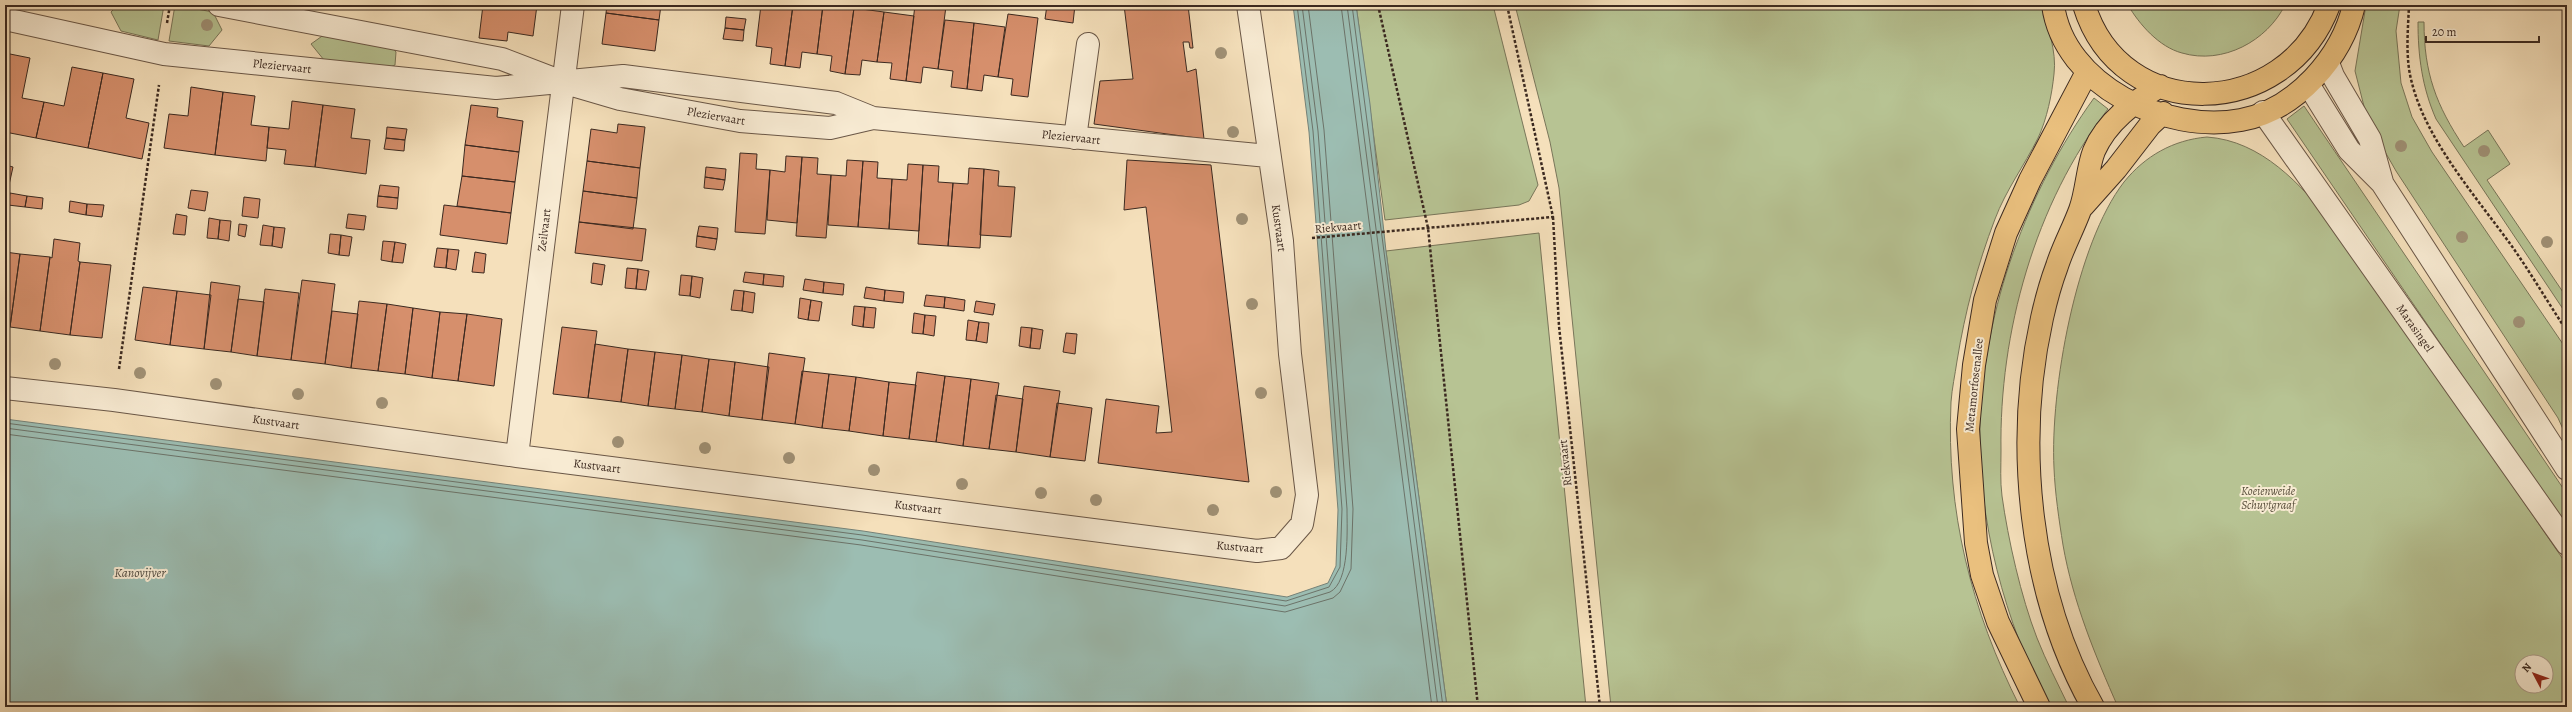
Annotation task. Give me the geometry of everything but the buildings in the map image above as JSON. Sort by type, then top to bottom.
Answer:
[{"type":"main road","points":[[2053,5],[2061,34],[2087,72],[2107,88],[2133,102],[2163,114],[2184,119],[2215,122],[2242,120],[2263,112],[2308,84],[2328,63],[2351,22],[2354,5]]},
{"type":"main road","points":[[2084,5],[2093,28],[2111,54],[2143,79],[2160,86],[2187,93],[2207,94],[2240,90],[2265,80],[2288,65],[2320,27],[2329,5]]},
{"type":"main road","points":[[2303,49],[2308,84]]},
{"type":"main road","name":"Metamorfosenallee","points":[[2038,707],[1998,622],[1982,575],[1976,543],[1968,429],[1974,365],[1985,300],[2006,233],[2030,180],[2087,72]]},
{"type":"main road","points":[[2093,707],[2079,682],[2060,639],[2049,600],[2034,524],[2029,474],[2028,431],[2033,375],[2042,318],[2057,265],[2081,209],[2094,151],[2107,130],[2133,102],[2160,86]]},
{"type":"main road","points":[[2081,209],[2116,169],[2150,125],[2163,114]]},
{"type":"street","name":"Pleziervaart","points":[[219,5],[502,59],[562,82],[620,99],[740,122],[830,128],[873,118]]},
{"type":"street","name":"Zeilvaart","points":[[517,456],[562,82],[573,5]]},
{"type":"street","name":"Kustvaart","points":[[5,388],[114,400],[517,456],[1257,551],[1280,548],[1302,524],[1307,495],[1290,354],[1282,241],[1268,156],[1248,5]]},
{"type":"street","name":"Pleziervaart","points":[[5,19],[164,54],[496,88],[623,76],[836,103],[873,118],[1268,156]]},
{"type":"street","points":[[1075,138],[1088,44]]},
{"type":"street","points":[[2328,63],[2333,76],[2370,139],[2382,183]]},
{"type":"street","points":[[2308,84],[2349,150],[2382,183],[2567,469]]},
{"type":"street","name":"Marasingel","points":[[2263,112],[2567,544]]},
{"type":"path","points":[[114,400],[170,5]]},
{"type":"path","points":[[1378,5],[1428,228],[1478,707]]},
{"type":"path","name":"Riekvaart","points":[[1507,5],[1553,217],[1559,326],[1600,707]]},
{"type":"path","points":[[2409,5],[2408,59],[2412,83],[2420,106],[2444,152],[2514,250],[2567,332]]},
{"type":"path","name":"Riekvaart","points":[[1311,238],[1553,217]]},
{"type":"green space","points":[[118,5],[164,5],[158,40],[121,31],[111,12]]},
{"type":"green space","points":[[175,5],[213,12],[222,30],[209,46],[169,41]]},
{"type":"green space","points":[[1356,5],[1493,5],[1538,185],[1529,201],[1519,205],[1385,220]]},
{"type":"green space","points":[[1515,5],[2043,5],[2055,65],[2049,106],[2038,138],[1999,208],[1983,254],[1972,289],[1964,325],[1951,402],[1953,482],[1965,559],[1975,597],[1988,634],[2020,707],[1611,707],[1559,188],[1550,142]]},
{"type":"green space","points":[[2128,5],[2285,5],[2277,18],[2267,29],[2242,47],[2228,53],[2213,56],[2197,56],[2182,53],[2165,46],[2150,34]]},
{"type":"green space","points":[[2366,5],[2400,5],[2396,31],[2401,83],[2412,117],[2432,152],[2567,350],[2567,438],[2558,418],[2396,171],[2368,122],[2355,71]]},
{"type":"green space","points":[[2418,22],[2424,22],[2426,57],[2429,73],[2446,117],[2464,147],[2488,130],[2510,164],[2487,180],[2567,298],[2567,315],[2436,119],[2424,83],[2419,47]]},
{"type":"green space","points":[[325,34],[391,46],[396,52],[395,65],[388,68],[324,60],[311,44]]},
{"type":"green space","points":[[2094,98],[2108,109],[2082,146],[2060,186],[2042,227],[2026,271],[2015,316],[2007,361],[2002,406],[2001,485],[2011,549],[2031,622],[2048,664],[2069,707],[2049,707],[2033,675],[2019,641],[1997,570],[1989,533],[1983,496],[1980,459],[1980,423],[1983,380],[1990,337],[2000,294],[2013,252],[2048,172],[2070,134]]},
{"type":"green space","points":[[2304,106],[2567,494],[2567,529],[2287,119]]},
{"type":"green space","name":"Koeienweide Schuytgraaf","points":[[2207,137],[2227,140],[2245,147],[2278,167],[2307,194],[2333,224],[2567,565],[2567,707],[2118,707],[2093,648],[2079,608],[2067,566],[2056,497],[2054,468],[2056,399],[2070,319],[2080,279],[2092,242],[2107,209],[2124,182],[2141,164],[2161,151],[2183,142]]},
{"type":"green space","points":[[1539,233],[1586,707],[1447,707],[1386,251]]},
{"type":"water","name":"Kanovijver","points":[[1293,5],[1356,5],[1370,104],[1386,251],[1447,707],[5,707],[5,419],[863,531],[1287,597],[1328,583],[1336,566],[1338,510],[1309,132]]}]
